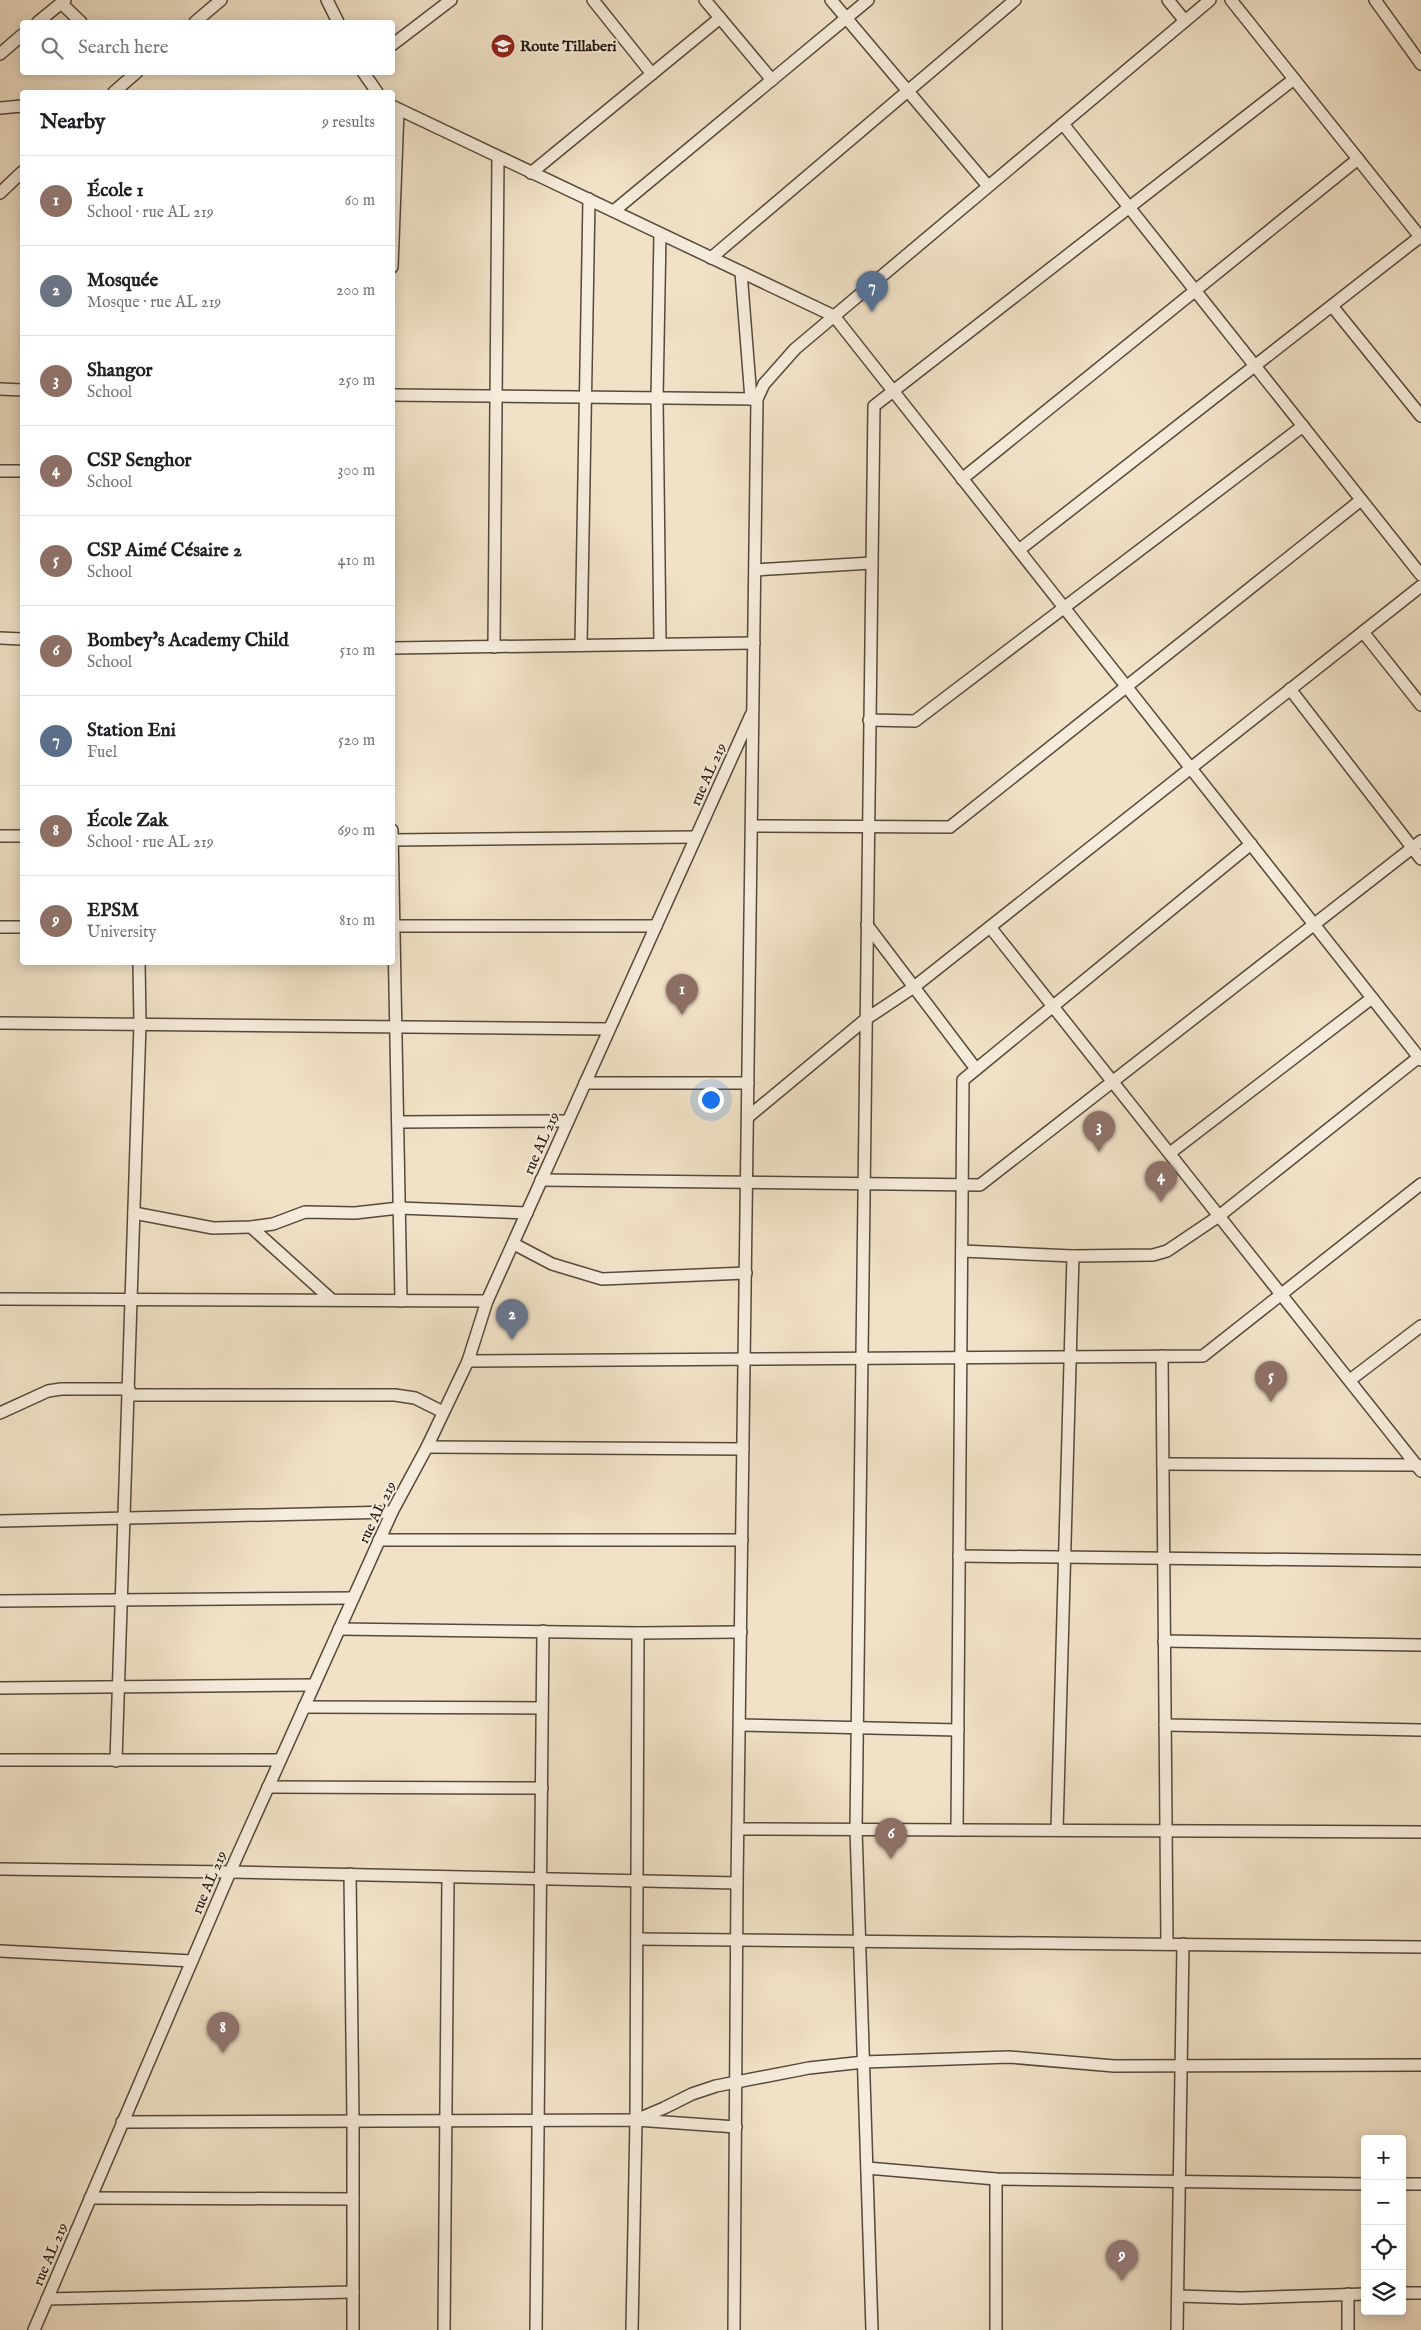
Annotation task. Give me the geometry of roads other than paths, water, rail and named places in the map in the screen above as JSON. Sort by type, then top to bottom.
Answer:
[{"type":"street","points":[[197,20],[221,0]]},
{"type":"street","points":[[327,0],[337,20]]},
{"type":"street","points":[[395,43],[451,0]]},
{"type":"street","points":[[593,0],[652,74]]},
{"type":"street","points":[[705,0],[772,80]]},
{"type":"street","points":[[830,0],[988,186]]},
{"type":"street","points":[[615,210],[868,0]]},
{"type":"street","points":[[711,258],[1015,0]]},
{"type":"street","points":[[1168,0],[1186,21]]},
{"type":"street","points":[[754,399],[764,384],[795,349],[1210,0]]},
{"type":"street","points":[[1019,550],[1421,237],[1231,0]]},
{"type":"street","points":[[1375,0],[1417,50],[1421,64]]},
{"type":"street","points":[[40,20],[63,2],[79,20]]},
{"type":"street","points":[[531,173],[720,18]]},
{"type":"street","points":[[0,54],[20,37]]},
{"type":"street","points":[[116,90],[132,75]]},
{"type":"street","points":[[365,75],[376,90]]},
{"type":"street","points":[[872,2330],[856,1829],[874,406],[1294,79]]},
{"type":"street","points":[[0,108],[20,106]]},
{"type":"street","points":[[395,108],[531,173],[615,210],[660,234],[834,316],[1420,1058],[1219,1216],[1160,1254],[1074,1256],[962,1250]]},
{"type":"street","points":[[1063,124],[1421,576]]},
{"type":"street","points":[[494,647],[498,157]]},
{"type":"street","points":[[962,479],[1358,159]]},
{"type":"street","points":[[0,193],[20,174]]},
{"type":"street","points":[[580,646],[589,199]]},
{"type":"street","points":[[660,234],[657,398],[660,644]]},
{"type":"street","points":[[734,2330],[737,1883],[755,570],[754,399],[741,272]]},
{"type":"street","points":[[1332,306],[1421,416]]},
{"type":"street","points":[[0,390],[20,390]]},
{"type":"street","points":[[395,395],[754,399]]},
{"type":"street","points":[[869,720],[915,720],[1302,426]]},
{"type":"street","points":[[0,471],[20,471]]},
{"type":"street","points":[[752,826],[950,827],[1361,500]]},
{"type":"street","points":[[755,570],[872,564]]},
{"type":"street","points":[[748,1117],[866,1019],[914,987],[1421,586]]},
{"type":"street","points":[[1363,632],[1421,705]]},
{"type":"street","points":[[0,638],[20,639]]},
{"type":"street","points":[[395,648],[754,643]]},
{"type":"street","points":[[1290,689],[1417,845],[1421,859]]},
{"type":"street","name":"rue AL 219","points":[[34,2330],[230,1872],[392,1512],[427,1447],[468,1361],[487,1301],[753,711]]},
{"type":"street","points":[[0,836],[20,836]]},
{"type":"street","points":[[395,840],[696,837]]},
{"type":"street","points":[[957,1830],[963,1080],[1251,844]]},
{"type":"street","points":[[542,1180],[980,1185],[1417,845]]},
{"type":"street","points":[[867,925],[976,1069]]},
{"type":"street","points":[[395,926],[656,926]]},
{"type":"street","points":[[0,927],[20,927]]},
{"type":"street","points":[[990,927],[1420,1468]]},
{"type":"street","points":[[116,1761],[140,1024],[139,965]]},
{"type":"street","points":[[394,965],[401,1301]]},
{"type":"street","points":[[1170,1153],[1372,998]]},
{"type":"street","points":[[0,1023],[609,1029]]},
{"type":"street","points":[[585,1083],[748,1083]]},
{"type":"street","points":[[398,1122],[568,1121]]},
{"type":"street","points":[[468,1361],[1202,1356],[1421,1184]]},
{"type":"street","points":[[134,1214],[213,1228],[274,1224],[305,1212],[355,1213],[399,1208],[526,1213]]},
{"type":"street","points":[[250,1227],[332,1300]]},
{"type":"street","points":[[514,1244],[552,1264],[602,1279],[746,1273]]},
{"type":"street","points":[[1057,1830],[1074,1256]]},
{"type":"street","points":[[0,1299],[487,1301]]},
{"type":"street","points":[[1350,1380],[1421,1326]]},
{"type":"street","points":[[1162,1356],[1166,1944]]},
{"type":"street","points":[[0,1413],[48,1391],[61,1389],[128,1392],[395,1395],[415,1398],[443,1412]]},
{"type":"street","points":[[427,1447],[743,1450]]},
{"type":"street","points":[[1163,1464],[1420,1468]]},
{"type":"street","points":[[0,1521],[392,1512]]},
{"type":"street","points":[[379,1540],[742,1540]]},
{"type":"street","points":[[959,1556],[1421,1561]]},
{"type":"street","points":[[0,1601],[353,1598]]},
{"type":"street","points":[[339,1629],[638,1633],[741,1632]]},
{"type":"street","points":[[536,2330],[543,1631]]},
{"type":"street","points":[[632,2330],[636,2120],[638,1633]]},
{"type":"street","points":[[1164,1641],[1421,1645]]},
{"type":"street","points":[[0,1688],[314,1685]]},
{"type":"street","points":[[304,1707],[542,1708]]},
{"type":"street","points":[[740,1725],[958,1730]]},
{"type":"street","points":[[1165,1725],[1421,1730]]},
{"type":"street","points":[[0,1760],[280,1760]]},
{"type":"street","points":[[268,1787],[542,1788]]},
{"type":"street","points":[[738,1829],[1421,1832]]},
{"type":"street","points":[[0,1869],[350,1874],[737,1883]]},
{"type":"street","points":[[350,1874],[353,2330]]},
{"type":"street","points":[[444,2330],[448,1877]]},
{"type":"street","points":[[637,1939],[1421,1947]]},
{"type":"street","points":[[1177,2330],[1183,1944]]},
{"type":"street","points":[[0,1951],[192,1961]]},
{"type":"street","points":[[636,2120],[692,2094],[736,2082],[809,2068],[864,2062],[1009,2057],[1114,2066],[1421,2066]]},
{"type":"street","points":[[122,2122],[636,2120],[736,2127]]},
{"type":"street","points":[[867,2168],[996,2179],[1361,2184]]},
{"type":"street","points":[[996,2179],[996,2330]]},
{"type":"street","points":[[1406,2184],[1421,2184]]},
{"type":"street","points":[[90,2198],[353,2199]]},
{"type":"street","points":[[47,2299],[353,2292]]},
{"type":"street","points":[[1406,2293],[1421,2293]]},
{"type":"street","points":[[1348,2294],[1348,2330]]},
{"type":"street","points":[[1178,2296],[1241,2298],[1361,2294]]},
{"type":"place","name":"Route Tillaberi","points":[[503,46]]},
{"type":"place","name":"Station Eni","points":[[872,312]]},
{"type":"place","name":"École 1","points":[[682,1015]]},
{"type":"place","name":"Shangor","points":[[1099,1152]]},
{"type":"place","name":"CSP Senghor","points":[[1161,1202]]},
{"type":"place","name":"Mosquée","points":[[512,1340]]},
{"type":"place","name":"CSP Aimé Césaire 2","points":[[1271,1402]]},
{"type":"place","name":"Bombey's Academy Child","points":[[891,1859]]},
{"type":"place","name":"École Zak","points":[[223,2053]]},
{"type":"place","name":"EPSM","points":[[1122,2281]]}]
